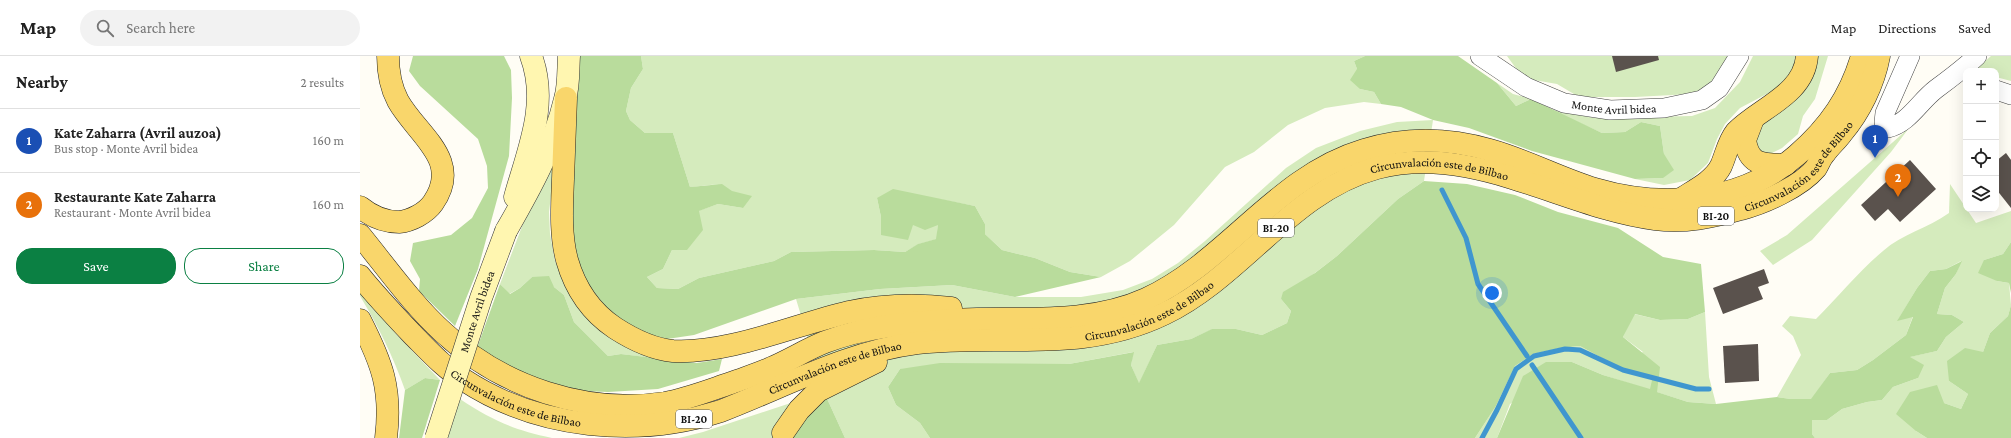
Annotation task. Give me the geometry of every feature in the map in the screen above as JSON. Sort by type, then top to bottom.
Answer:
[{"type":"main road","points":[[360,206],[375,216],[390,222],[404,222],[420,215],[430,207],[442,186],[441,166],[435,149],[398,100],[391,82],[388,56]]},
{"type":"main road","points":[[1680,199],[1706,183],[1720,167],[1735,134],[1784,96],[1801,74],[1807,56]]},
{"type":"main road","name":"Circunvalación este de Bilbao","points":[[360,235],[423,312],[447,336],[489,368],[516,382],[553,395],[592,402],[629,405],[667,403],[770,369],[824,342],[863,330],[933,321],[973,319],[1045,319],[1090,315],[1116,310],[1145,300],[1194,270],[1272,203],[1324,167],[1363,150],[1403,141],[1453,142],[1491,150],[1596,189],[1645,199],[1668,200],[1722,194],[1763,178],[1785,165],[1819,135],[1837,113],[1850,90],[1862,56]]},
{"type":"main road","name":"Circunvalación este de Bilbao","points":[[360,276],[439,361],[463,380],[504,402],[532,414],[551,419],[605,428],[647,428],[695,419],[718,412],[842,360],[915,344],[954,341],[1071,339],[1108,334],[1140,324],[1168,312],[1198,294],[1309,201],[1351,177],[1382,167],[1439,163],[1468,166],[1515,179],[1608,210],[1658,220],[1709,218],[1760,204],[1795,185],[1814,170],[1825,153],[1845,130],[1862,102],[1876,71],[1880,56]]},
{"type":"main road","points":[[1814,170],[1830,163],[1862,122],[1880,91],[1892,56]]},
{"type":"main road","points":[[566,98],[562,230],[567,260],[575,283],[586,301],[603,320],[625,334],[648,346],[672,351],[701,350],[741,342],[850,312],[881,307],[950,307],[973,319]]},
{"type":"main road","points":[[1753,119],[1745,140],[1746,147],[1755,161]]},
{"type":"main road","points":[[1720,167],[1739,162],[1755,161],[1764,164],[1785,165]]},
{"type":"main road","points":[[360,320],[376,351],[386,386],[389,413],[386,438]]},
{"type":"main road","points":[[780,436],[799,410],[818,391],[847,375],[878,361],[954,341]]},
{"type":"street","name":"Monte Avril bidea","points":[[436,438],[481,298],[506,231],[538,111],[538,81],[530,56]]},
{"type":"street","name":"Monte Avril bidea","points":[[506,231],[542,164],[566,98],[569,56]]},
{"type":"street","name":"Monte Avril bidea","points":[[1480,56],[1526,87],[1564,103],[1610,110],[1664,108],[1702,100],[1719,88],[1739,56]]},
{"type":"street","points":[[1910,56],[1885,113],[1884,122],[1888,128],[1897,126],[1935,90],[1960,79],[1977,56]]},
{"type":"street","points":[[1999,91],[2011,95]]},
{"type":"green space","points":[[413,56],[504,56],[511,70],[512,98],[509,156],[478,269],[455,326],[419,291],[420,279],[410,261],[413,243],[451,235],[472,218],[488,188],[487,166],[478,139],[420,86],[409,71]]},
{"type":"green space","points":[[578,56],[641,56],[643,69],[631,88],[626,111],[630,120],[645,133],[673,133],[690,187],[722,184],[732,191],[752,196],[743,208],[718,204],[699,211],[703,230],[687,250],[672,250],[663,269],[647,277],[657,288],[678,289],[699,278],[774,261],[791,252],[874,250],[905,252],[918,244],[936,239],[938,225],[925,230],[913,225],[908,240],[881,235],[881,217],[877,198],[893,189],[975,206],[985,224],[985,234],[1002,250],[1035,258],[1070,272],[1101,277],[1015,297],[952,285],[880,289],[796,299],[694,335],[667,339],[641,333],[617,322],[578,271],[570,223]]},
{"type":"green space","points":[[641,56],[1365,56],[1354,61],[1357,69],[1360,89],[1374,92],[1381,104],[1364,102],[1325,108],[1288,125],[1254,152],[1225,167],[1174,225],[1130,261],[1101,277],[1070,272],[1035,258],[1002,250],[985,234],[985,224],[975,206],[938,199],[877,198],[881,217],[881,235],[913,224],[938,225],[937,239],[919,244],[905,252],[874,250],[791,252],[774,261],[699,278],[678,289],[657,288],[647,277],[663,269],[672,250],[698,211],[718,204],[743,208],[732,192],[722,186],[709,185],[690,187],[673,133],[645,133],[630,120],[626,111],[631,88],[643,69]]},
{"type":"green space","points":[[1365,56],[1458,56],[1497,83],[1516,106],[1531,99],[1602,133],[1625,132],[1641,122],[1660,126],[1664,154],[1674,170],[1663,178],[1635,179],[1532,151],[1469,128],[1433,120],[1401,107],[1381,104],[1374,92],[1360,89],[1350,80],[1357,69],[1354,61]]},
{"type":"green space","points":[[1507,56],[1730,56],[1716,80],[1707,87],[1691,94],[1635,97],[1579,97],[1557,84],[1523,78]]},
{"type":"green space","points":[[1753,56],[1799,56],[1793,72],[1780,87],[1740,108],[1725,124],[1717,139],[1708,163],[1690,180],[1664,185],[1635,179],[1663,178],[1664,154],[1660,126],[1641,122],[1625,132],[1602,133],[1551,110],[1595,118],[1692,116],[1715,108],[1740,82]]},
{"type":"green space","points":[[1815,56],[1828,56],[1815,99],[1803,116],[1798,134],[1782,148],[1768,155],[1756,149],[1752,137]]},
{"type":"green space","points":[[1991,56],[2011,56],[2011,81],[1999,78],[1999,68],[1977,68]]},
{"type":"green space","points":[[1497,83],[1513,94],[1531,99],[1516,106]]},
{"type":"green space","points":[[1433,120],[1424,181],[1398,199],[1337,256],[1281,299],[1291,311],[1287,323],[1262,335],[1236,329],[1213,329],[1191,339],[1157,345],[1139,384],[1131,365],[1133,352],[1069,364],[900,369],[888,387],[896,405],[920,423],[930,438],[845,438],[824,392],[796,299],[880,289],[952,285],[1015,297],[1081,297],[1123,290],[1152,279],[1178,263],[1205,241],[1286,168],[1316,148],[1360,131],[1397,122]]},
{"type":"green space","points":[[1909,128],[1891,152],[1812,240],[1773,265],[1760,251],[1787,235]]},
{"type":"green space","points":[[556,155],[549,212],[550,234],[555,261],[566,286],[653,358],[621,354],[608,356],[574,322],[564,295],[554,287],[532,277],[520,288],[509,294],[500,284],[526,216]]},
{"type":"green space","points":[[1424,181],[1467,184],[1515,195],[1558,212],[1618,228],[1663,257],[1701,264],[1705,312],[1688,319],[1660,320],[1635,314],[1623,337],[1660,367],[1657,392],[1688,402],[1716,404],[1777,397],[1811,399],[1830,373],[1857,370],[1906,335],[1913,317],[1897,321],[1917,288],[1930,271],[1946,269],[1962,261],[1956,274],[1945,288],[1937,314],[1952,315],[1964,322],[1946,337],[1937,351],[1910,357],[1924,365],[1918,378],[1893,387],[1882,400],[1867,402],[1842,409],[1827,420],[1812,420],[1812,434],[1815,438],[1497,438],[1523,376],[1546,362],[1572,362],[1603,375],[1650,389],[1653,376],[1618,367],[1580,346],[1560,348],[1533,354],[1515,366],[1496,406],[1475,438],[930,438],[920,423],[896,405],[888,387],[900,369],[940,363],[1069,364],[1134,352],[1131,365],[1139,383],[1157,345],[1191,339],[1212,329],[1236,329],[1262,335],[1287,323],[1291,311],[1281,299],[1283,292],[1315,273],[1337,256],[1398,199]]},
{"type":"green space","points":[[1950,184],[1963,204],[1963,212],[1969,212],[1976,223],[2011,211],[2011,242],[2003,254],[1984,260],[1997,281],[2009,283],[2011,305],[2008,316],[1990,333],[1983,352],[1949,381],[1968,394],[1961,409],[1944,403],[1916,431],[1927,438],[1815,438],[1812,434],[1812,420],[1827,420],[1842,409],[1867,402],[1882,400],[1893,387],[1918,378],[1909,357],[1937,351],[1946,337],[1964,322],[1952,315],[1937,314],[1945,288],[1956,274],[1961,261],[1946,269],[1930,271],[1917,288],[1898,320],[1913,316],[1906,335],[1857,370],[1830,373],[1812,399],[1777,397],[1801,355],[1793,336],[1782,326],[1790,316],[1816,319],[1874,259],[1890,245],[1949,213]]},
{"type":"green space","points":[[2011,242],[2011,293],[2009,283],[1997,281],[1978,273],[1984,260],[2003,254]]},
{"type":"green space","points":[[549,276],[554,287],[564,295],[574,322],[608,356],[621,354],[697,363],[722,359],[719,371],[658,389],[608,392],[582,391],[539,384],[477,348],[500,284],[510,294],[520,288],[532,277]]},
{"type":"green space","points":[[360,292],[397,335],[440,380],[425,378],[405,390],[390,353],[360,296]]},
{"type":"green space","points":[[2011,305],[2011,438],[1927,438],[1896,414],[1910,392],[1937,385],[1944,403],[1961,409],[1968,394],[1949,381],[1947,361],[1965,348],[1983,352],[1990,333],[2008,316]]},
{"type":"green space","points":[[1705,312],[1709,377],[1716,404],[1688,402],[1603,375],[1572,362],[1510,404],[1497,438],[1475,438],[1496,406],[1515,366],[1533,354],[1560,348],[1580,346],[1618,367],[1643,352],[1623,337],[1634,314],[1660,320],[1688,319]]},
{"type":"green space","points":[[425,378],[440,380],[422,438],[399,438],[405,390]]},
{"type":"green space","points":[[824,392],[787,438],[679,438],[703,432]]},
{"type":"green space","points":[[824,392],[845,438],[787,438]]},
{"type":"green space","points":[[460,399],[482,413],[514,428],[552,438],[446,438]]},
{"type":"building","points":[[1612,56],[1658,56],[1659,60],[1616,72]]},
{"type":"building","points":[[2006,153],[2011,160],[2011,208],[1999,193],[1999,159]]},
{"type":"building","points":[[1910,160],[1936,189],[1900,222],[1888,209],[1875,221],[1861,205]]},
{"type":"building","points":[[1764,269],[1769,283],[1758,287],[1763,299],[1723,314],[1713,288]]},
{"type":"building","points":[[1758,344],[1759,381],[1725,383],[1723,346]]},
{"type":"waterway","points":[[1442,190],[1466,238],[1478,284],[1527,356]]},
{"type":"waterway","points":[[1482,438],[1516,369],[1534,356],[1565,349],[1580,350],[1623,370],[1696,389],[1709,389]]},
{"type":"waterway","points":[[1532,365],[1581,438]]},
{"type":"place","name":"Kate Zaharra (Avril auzoa)","points":[[1875,158]]},
{"type":"place","name":"Restaurante Kate Zaharra","points":[[1898,197]]}]
